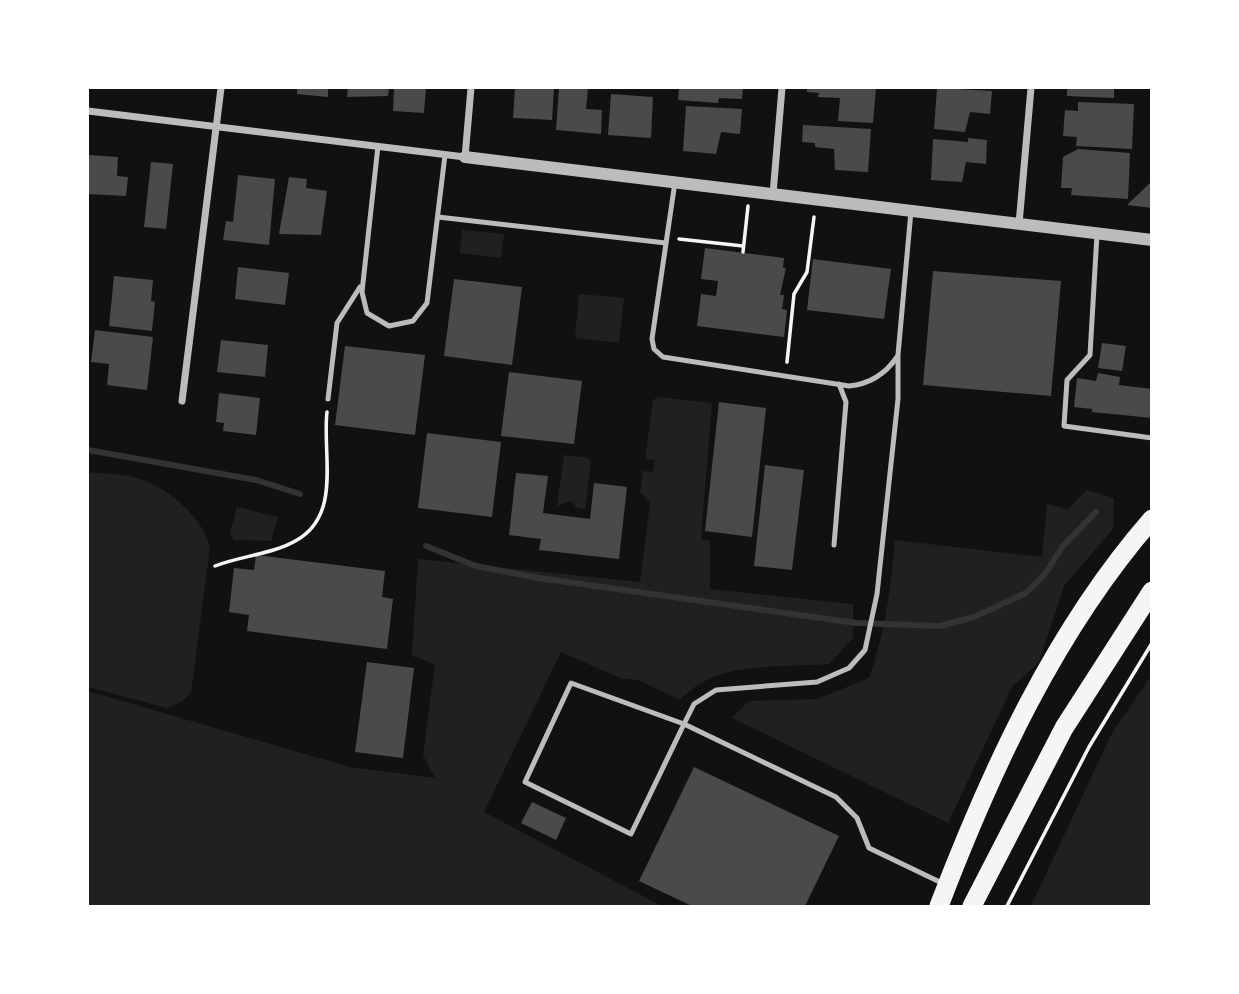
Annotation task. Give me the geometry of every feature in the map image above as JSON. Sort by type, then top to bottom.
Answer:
[{"type":"highway","points":[[939,906],[1020,722],[1061,646],[1101,585],[1152,519]]},
{"type":"highway","points":[[972,906],[999,849],[1065,728],[1152,591]]},
{"type":"street","points":[[182,401],[221,88]]},
{"type":"street","points":[[465,157],[471,88]]},
{"type":"street","points":[[773,194],[782,88]]},
{"type":"street","points":[[1019,224],[1031,88]]},
{"type":"street","points":[[88,111],[1152,240]]},
{"type":"lane","points":[[378,146],[362,284],[364,306],[373,320],[389,326],[414,321],[427,303],[445,155]]},
{"type":"lane","points":[[675,183],[652,339],[654,349],[675,361],[860,385],[886,370],[898,355]]},
{"type":"lane","points":[[911,211],[898,355],[900,380],[874,610],[868,641],[858,660],[838,674],[806,684],[716,690],[694,704],[684,724],[631,834],[525,782],[571,683],[684,724],[836,797],[858,818],[869,848],[947,886]]},
{"type":"lane","points":[[438,217],[666,240]]},
{"type":"lane","points":[[1097,234],[1090,355],[1068,380],[1064,426],[1152,438]]},
{"type":"lane","points":[[328,399],[337,323],[362,284]]},
{"type":"lane","points":[[834,545],[846,402],[839,384]]},
{"type":"path","points":[[743,252],[749,191]]},
{"type":"path","points":[[785,375],[794,294],[807,272],[816,200]]},
{"type":"path","points":[[666,240],[743,246]]},
{"type":"path","points":[[215,566],[297,540],[322,516],[328,462],[325,425],[328,399]]},
{"type":"path","points":[[1007,906],[1089,747],[1152,643]]},
{"type":"shaded area","points":[[462,230],[504,234],[501,258],[460,253]]},
{"type":"shaded area","points":[[579,294],[624,298],[619,343],[575,338]]},
{"type":"shaded area","points":[[658,397],[712,403],[701,539],[710,541],[710,589],[853,604],[853,638],[829,664],[750,668],[730,672],[695,687],[680,700],[638,680],[620,678],[561,652],[484,812],[662,906],[88,906],[88,691],[350,767],[435,778],[423,755],[435,664],[412,656],[418,559],[640,582],[650,503],[640,492],[643,471],[653,472],[655,460],[645,459],[653,400]]},
{"type":"shaded area","points":[[564,455],[589,458],[591,462],[585,509],[577,508],[571,501],[557,506]]},
{"type":"shaded area","points":[[88,472],[131,476],[160,488],[191,514],[200,525],[210,547],[191,693],[181,702],[167,708],[88,687]]},
{"type":"shaded area","points":[[1087,490],[1114,498],[1113,529],[1064,586],[1039,662],[1012,687],[948,823],[732,718],[749,701],[817,699],[869,678],[887,610],[895,540],[1042,557],[1047,504],[1068,509]]},
{"type":"shaded area","points":[[237,507],[278,517],[271,541],[234,540],[230,534]]},
{"type":"shaded area","points":[[1151,676],[1151,906],[1031,906],[1112,733]]},
{"type":"building","points":[[297,88],[328,88],[328,97],[297,94]]},
{"type":"building","points":[[348,88],[389,88],[388,96],[347,97]]},
{"type":"building","points":[[394,88],[426,88],[424,113],[393,111]]},
{"type":"building","points":[[515,88],[554,88],[552,120],[513,118]]},
{"type":"building","points":[[559,88],[588,88],[586,109],[602,110],[601,134],[556,130]]},
{"type":"building","points":[[679,88],[743,88],[742,99],[719,98],[718,103],[678,100]]},
{"type":"building","points":[[807,88],[876,88],[873,123],[838,121],[840,98],[818,97],[819,93],[807,92]]},
{"type":"building","points":[[937,88],[992,91],[990,114],[970,112],[965,132],[934,129]]},
{"type":"building","points":[[1067,88],[1114,88],[1114,98],[1067,96]]},
{"type":"building","points":[[611,94],[653,97],[651,138],[608,135]]},
{"type":"building","points":[[1078,102],[1134,104],[1132,149],[1076,146],[1077,137],[1063,136],[1065,110],[1078,111]]},
{"type":"building","points":[[686,106],[742,109],[740,134],[721,132],[716,154],[683,151]]},
{"type":"building","points":[[803,125],[871,129],[868,172],[835,170],[834,149],[815,147],[815,143],[802,142]]},
{"type":"building","points":[[968,138],[987,140],[986,164],[966,162],[962,182],[931,180],[933,139],[968,142]]},
{"type":"building","points":[[1078,149],[1130,153],[1128,199],[1071,195],[1072,188],[1061,188],[1063,157]]},
{"type":"building","points":[[88,155],[118,157],[117,176],[128,177],[126,196],[88,194]]},
{"type":"building","points":[[151,162],[173,164],[166,229],[144,227]]},
{"type":"building","points":[[238,175],[275,179],[269,245],[223,240],[226,221],[233,222]]},
{"type":"building","points":[[289,177],[307,179],[306,188],[327,191],[321,235],[279,234]]},
{"type":"building","points":[[1152,181],[1152,208],[1127,205]]},
{"type":"building","points":[[705,248],[784,258],[783,268],[786,268],[780,295],[784,295],[782,309],[787,310],[784,337],[697,326],[701,294],[716,296],[718,281],[701,279]]},
{"type":"building","points":[[813,259],[891,269],[884,319],[807,310]]},
{"type":"building","points":[[238,267],[289,273],[285,305],[235,299]]},
{"type":"building","points":[[933,271],[1061,281],[1051,396],[923,385]]},
{"type":"building","points":[[114,276],[153,280],[151,301],[155,302],[152,331],[109,326]]},
{"type":"building","points":[[454,279],[522,287],[512,365],[444,356]]},
{"type":"building","points":[[95,330],[153,337],[147,390],[107,385],[109,364],[91,362]]},
{"type":"building","points":[[221,340],[268,345],[265,377],[217,372]]},
{"type":"building","points":[[1102,343],[1126,346],[1122,371],[1098,368]]},
{"type":"building","points":[[345,346],[425,355],[415,435],[335,425]]},
{"type":"building","points":[[509,372],[582,381],[574,444],[501,436]]},
{"type":"building","points":[[1098,373],[1120,377],[1119,385],[1152,389],[1152,418],[1092,412],[1092,409],[1074,407],[1077,378],[1096,381]]},
{"type":"building","points":[[219,393],[260,398],[256,435],[223,431],[224,423],[216,422]]},
{"type":"building","points":[[719,402],[766,408],[752,537],[705,531]]},
{"type":"building","points":[[427,433],[501,442],[492,517],[418,508]]},
{"type":"building","points":[[765,465],[804,470],[792,570],[754,566]]},
{"type":"building","points":[[516,473],[548,476],[543,513],[590,519],[594,483],[627,487],[619,559],[539,550],[541,539],[509,535]]},
{"type":"building","points":[[256,555],[385,571],[382,597],[393,599],[387,649],[247,631],[249,615],[229,612],[234,568],[254,570]]},
{"type":"building","points":[[367,662],[414,668],[403,758],[355,752]]},
{"type":"building","points":[[694,767],[839,836],[805,906],[692,906],[639,881]]},
{"type":"building","points":[[532,802],[566,818],[556,840],[521,823]]},
{"type":"waterway","points":[[88,450],[256,480],[300,494]]},
{"type":"waterway","points":[[426,546],[476,566],[539,578],[856,623],[940,626],[974,617],[1026,593],[1045,574],[1062,547],[1096,512]]}]
